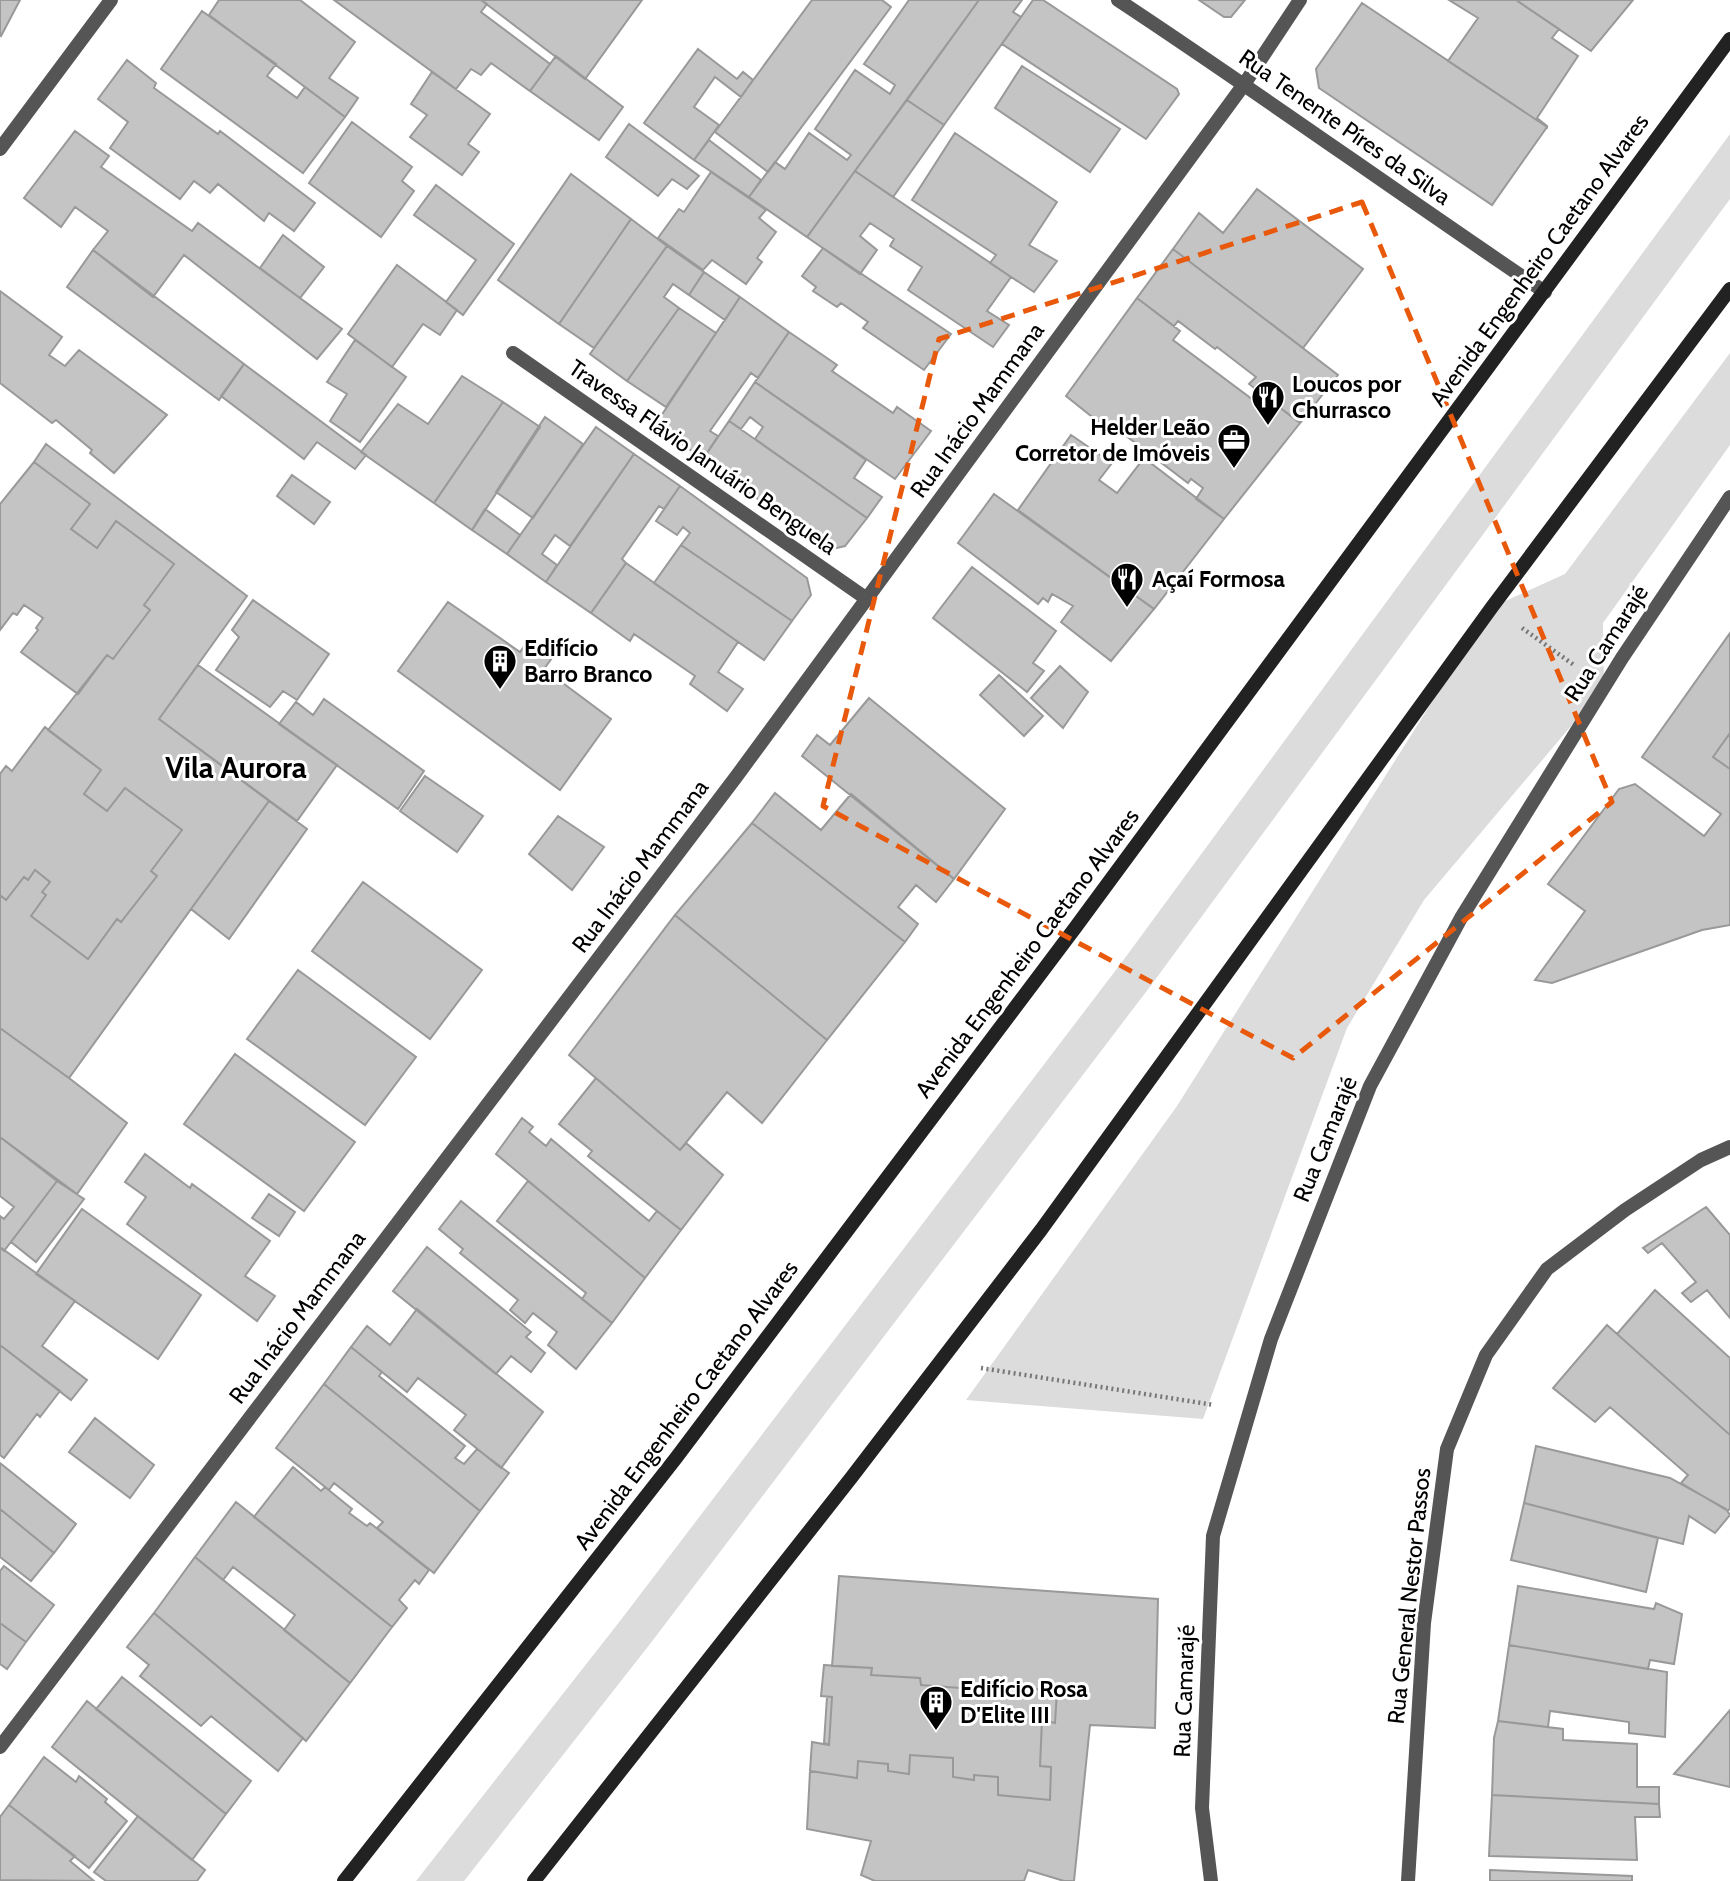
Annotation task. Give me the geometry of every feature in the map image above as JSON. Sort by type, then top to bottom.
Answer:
[{"type":"street","points":[[0,149],[111,0]]},
{"type":"street","name":"Rua Tenente Píres da Silva","points":[[1118,0],[1245,83],[1431,216],[1545,292]]},
{"type":"street","name":"Rua Inácio Mammana","points":[[0,1747],[736,777],[1245,83],[1300,0]]},
{"type":"street","name":"Avenida Engenheiro Caetano Alvares","points":[[345,1881],[685,1447],[1075,928],[1730,39]]},
{"type":"street","points":[[534,1881],[1041,1230],[1492,607],[1730,289]]},
{"type":"street","name":"Travessa Flávio Januário Benguela","points":[[513,353],[867,599]]},
{"type":"street","name":"Rua Camarajé","points":[[1211,1881],[1202,1808],[1213,1536],[1271,1339],[1370,1086],[1461,918],[1604,687],[1730,496]]},
{"type":"street","name":"Rua General Nestor Passos","points":[[1408,1881],[1424,1623],[1447,1449],[1486,1355],[1548,1269],[1625,1210],[1701,1160],[1730,1147]]},
{"type":"path","points":[[1492,607],[1604,687]]},
{"type":"path","points":[[940,1362],[1250,1411]]},
{"type":"highlighted area","points":[[1362,202],[1612,802],[1293,1058],[823,806],[939,339]]},
{"type":"shaded area","points":[[1730,134],[1730,199],[1152,984],[650,1644],[464,1881],[416,1881],[620,1621],[1122,962]]},
{"type":"shaded area","points":[[1730,353],[1730,445],[1603,623],[1604,687],[1424,900],[1347,1028],[1203,1419],[966,1400],[1177,1106],[1492,607],[1565,574]]},
{"type":"building","points":[[0,0],[20,0],[1,36],[0,35]]},
{"type":"building","points":[[219,0],[300,0],[355,42],[329,78],[358,98],[345,117],[209,15]]},
{"type":"building","points":[[334,0],[481,0],[487,4],[481,12],[550,64],[530,91],[491,63],[481,75],[471,69],[456,89]]},
{"type":"building","points":[[481,0],[642,0],[585,79]]},
{"type":"building","points":[[812,0],[882,0],[891,7],[768,172],[715,132]]},
{"type":"building","points":[[909,0],[979,0],[807,237],[749,197],[775,162],[785,169],[809,133],[847,160],[851,155],[815,129],[855,70],[890,94],[895,85],[864,64]]},
{"type":"building","points":[[979,0],[1022,0],[1013,12],[1021,17],[944,125],[907,100]]},
{"type":"building","points":[[1033,0],[1043,0],[1177,89],[1179,94],[1146,139],[1002,44]]},
{"type":"building","points":[[1199,0],[1245,0],[1231,17],[1224,17]]},
{"type":"building","points":[[1449,0],[1516,0],[1559,29],[1552,38],[1578,56],[1537,118],[1547,127],[1448,61],[1478,18]]},
{"type":"building","points":[[1516,0],[1633,0],[1591,51]]},
{"type":"building","points":[[1362,3],[1547,127],[1492,205],[1319,88],[1316,69]]},
{"type":"building","points":[[202,11],[276,64],[267,76],[297,98],[305,87],[345,117],[303,173],[161,69]]},
{"type":"building","points":[[698,49],[737,79],[743,72],[753,80],[741,97],[715,77],[694,107],[719,125],[694,160],[644,123]]},
{"type":"building","points":[[556,56],[623,107],[599,140],[530,91]]},
{"type":"building","points":[[127,60],[156,83],[154,88],[218,134],[220,131],[315,203],[294,231],[269,213],[264,221],[218,184],[210,193],[194,181],[180,199],[110,148],[128,122],[98,99]]},
{"type":"building","points":[[1022,66],[1120,129],[1090,172],[995,108]]},
{"type":"building","points":[[432,72],[490,114],[468,144],[479,152],[462,175],[410,137],[427,115],[411,104]]},
{"type":"building","points":[[907,100],[944,125],[893,197],[855,171]]},
{"type":"building","points":[[352,122],[412,167],[402,181],[414,191],[381,237],[309,183]]},
{"type":"building","points":[[629,124],[699,176],[687,189],[672,179],[658,196],[606,157]]},
{"type":"building","points":[[75,131],[109,156],[101,167],[192,231],[198,223],[342,329],[317,359],[184,255],[153,297],[93,250],[108,231],[75,207],[61,227],[24,198]]},
{"type":"building","points":[[955,133],[1057,202],[1029,245],[1057,261],[1034,292],[990,263],[996,255],[912,200]]},
{"type":"building","points":[[709,140],[761,180],[749,197],[694,160]]},
{"type":"building","points":[[855,171],[1011,277],[987,311],[1009,325],[993,347],[908,290],[922,267],[890,246],[894,239],[870,223],[860,236],[877,250],[860,274],[807,237]]},
{"type":"building","points":[[711,172],[766,210],[759,218],[776,232],[757,258],[762,262],[746,284],[712,260],[703,270],[658,238],[679,209],[684,212]]},
{"type":"building","points":[[571,174],[631,219],[559,324],[498,280]]},
{"type":"building","points":[[436,185],[514,244],[463,315],[446,302],[476,260],[414,215]]},
{"type":"building","points":[[1257,189],[1363,269],[1303,348],[1173,249],[1199,213],[1223,233]]},
{"type":"building","points":[[631,219],[667,246],[594,348],[559,324]]},
{"type":"building","points":[[283,235],[324,267],[300,298],[260,268]]},
{"type":"building","points":[[667,246],[704,272],[689,295],[673,284],[664,297],[679,308],[627,381],[590,354]]},
{"type":"building","points":[[823,248],[951,334],[924,370],[863,328],[868,322],[841,303],[837,307],[813,291],[816,287],[802,276]]},
{"type":"building","points":[[1173,249],[1338,375],[1300,423],[1249,384],[1256,377],[1217,347],[1215,349],[1178,321],[1174,326],[1137,298]]},
{"type":"building","points":[[93,250],[244,364],[219,400],[67,287]]},
{"type":"building","points":[[397,265],[457,310],[440,335],[423,324],[392,367],[348,334]]},
{"type":"building","points":[[704,272],[740,297],[725,320],[689,295]]},
{"type":"building","points":[[0,291],[62,337],[49,355],[65,366],[79,350],[167,415],[114,473],[90,453],[92,450],[56,420],[52,423],[0,383]]},
{"type":"building","points":[[740,297],[789,332],[758,378],[751,373],[710,431],[718,436],[703,459],[655,425]]},
{"type":"building","points":[[1137,298],[1180,331],[1173,340],[1260,405],[1266,397],[1300,423],[1224,519],[1196,499],[1203,488],[1191,479],[1188,483],[1109,423],[1106,428],[1066,396]]},
{"type":"building","points":[[679,308],[716,333],[666,407],[627,381]]},
{"type":"building","points":[[789,332],[837,365],[832,371],[893,413],[897,407],[931,431],[895,479],[755,382]]},
{"type":"building","points":[[355,340],[406,377],[360,442],[330,421],[347,394],[327,382]]},
{"type":"building","points":[[244,364],[366,455],[355,469],[317,442],[304,459],[221,396]]},
{"type":"building","points":[[462,376],[503,402],[434,503],[361,452],[398,404],[428,424]]},
{"type":"building","points":[[755,382],[866,460],[854,478],[882,497],[867,518],[755,439],[763,427],[750,417],[741,429],[729,421]]},
{"type":"building","points":[[503,402],[540,427],[472,530],[434,503]]},
{"type":"building","points":[[545,417],[583,444],[533,518],[496,492]]},
{"type":"building","points":[[729,421],[867,518],[845,546],[828,550],[703,459]]},
{"type":"building","points":[[596,427],[634,454],[570,546],[555,535],[542,554],[557,565],[546,582],[507,554]]},
{"type":"building","points":[[1071,435],[1112,463],[1099,480],[1117,493],[1144,458],[1224,519],[1154,609],[1018,510]]},
{"type":"building","points":[[46,444],[247,596],[159,719],[269,801],[69,1078],[0,1028],[0,895],[6,900],[24,877],[28,880],[35,870],[50,882],[42,892],[46,895],[31,916],[88,959],[117,919],[121,922],[157,876],[151,871],[182,830],[125,788],[107,811],[84,794],[101,770],[48,730],[107,655],[113,659],[150,610],[144,605],[174,564],[116,521],[97,548],[71,529],[90,504],[34,462]]},
{"type":"building","points":[[634,454],[680,486],[664,509],[659,506],[622,559],[626,563],[591,613],[546,582]]},
{"type":"building","points":[[34,462],[90,504],[71,529],[97,548],[116,521],[174,564],[144,605],[150,610],[113,659],[107,655],[78,694],[21,652],[38,630],[36,628],[43,618],[24,605],[17,615],[13,613],[0,630],[0,504]]},
{"type":"building","points":[[292,475],[330,502],[314,524],[277,496]]},
{"type":"building","points":[[680,486],[807,578],[811,595],[792,621],[681,545],[690,533],[683,527],[677,535],[656,521]]},
{"type":"building","points":[[994,494],[1154,609],[1111,661],[1061,622],[1073,606],[1052,594],[1048,602],[1043,598],[1038,604],[958,543]]},
{"type":"building","points":[[485,509],[520,535],[507,554],[472,530]]},
{"type":"building","points":[[681,545],[792,621],[764,660],[654,583]]},
{"type":"building","points":[[626,563],[738,642],[718,672],[743,689],[727,711],[690,684],[695,676],[634,634],[630,641],[591,613]]},
{"type":"building","points":[[972,567],[1056,631],[1033,663],[1044,671],[1027,692],[933,618]]},
{"type":"building","points":[[253,600],[329,654],[297,700],[283,691],[270,707],[216,670],[239,637],[232,630]]},
{"type":"building","name":"Edifício Barro Branco","points":[[448,602],[520,652],[528,641],[552,658],[544,669],[611,719],[560,790],[398,671]]},
{"type":"building","points":[[1730,633],[1730,925],[1702,930],[1552,983],[1535,980],[1585,911],[1548,884],[1619,789],[1635,784],[1704,836],[1721,814],[1642,757]]},
{"type":"building","points":[[198,665],[337,765],[297,821],[159,719]]},
{"type":"building","points":[[1060,666],[1088,692],[1063,728],[1031,698]]},
{"type":"building","points":[[999,675],[1043,716],[1024,736],[980,695]]},
{"type":"building","points":[[869,698],[1005,809],[954,879],[802,756],[817,735],[830,745]]},
{"type":"building","points":[[324,699],[424,771],[398,809],[279,724],[296,702],[313,715]]},
{"type":"building","points":[[45,727],[101,770],[84,794],[107,811],[125,788],[182,830],[151,871],[157,876],[121,922],[117,919],[88,959],[31,916],[46,895],[42,892],[50,882],[35,870],[28,880],[24,877],[6,900],[0,895],[0,774],[6,766],[12,771]]},
{"type":"building","points":[[1730,733],[1730,769],[1713,757]]},
{"type":"building","points":[[425,776],[483,816],[457,852],[400,811]]},
{"type":"building","points":[[775,793],[821,830],[851,794],[954,879],[936,902],[916,885],[898,907],[918,924],[905,942],[752,823]]},
{"type":"building","points":[[269,801],[307,829],[229,939],[191,909]]},
{"type":"building","points":[[558,816],[604,847],[572,890],[529,854]]},
{"type":"building","points":[[752,823],[905,942],[827,1040],[675,915]]},
{"type":"building","points":[[363,882],[482,970],[430,1039],[312,951]]},
{"type":"building","points":[[675,915],[827,1040],[762,1123],[727,1092],[680,1150],[569,1055]]},
{"type":"building","points":[[298,970],[416,1057],[365,1125],[247,1039]]},
{"type":"building","points":[[0,1028],[127,1123],[77,1194],[0,1137]]},
{"type":"building","points":[[235,1054],[355,1142],[304,1211],[184,1124]]},
{"type":"building","points":[[596,1078],[680,1150],[686,1143],[723,1175],[681,1230],[588,1156],[592,1151],[559,1124]]},
{"type":"building","points":[[522,1118],[533,1127],[529,1132],[546,1146],[551,1139],[649,1221],[657,1211],[681,1230],[645,1278],[496,1154]]},
{"type":"building","points":[[0,1137],[57,1181],[4,1251],[0,1247],[0,1216],[4,1219],[14,1207],[0,1196]]},
{"type":"building","points":[[145,1154],[190,1188],[192,1184],[270,1241],[245,1276],[275,1296],[257,1321],[127,1224],[146,1197],[125,1182]]},
{"type":"building","points":[[57,1181],[84,1199],[36,1262],[11,1242]]},
{"type":"building","points":[[528,1181],[645,1278],[612,1323],[582,1299],[586,1293],[497,1221]]},
{"type":"building","points":[[269,1194],[295,1212],[279,1236],[252,1218]]},
{"type":"building","points":[[461,1201],[612,1323],[576,1369],[548,1345],[557,1332],[533,1313],[525,1323],[510,1310],[518,1300],[460,1253],[463,1249],[439,1229]]},
{"type":"building","points":[[1706,1207],[1730,1235],[1730,1318],[1707,1290],[1691,1302],[1682,1293],[1696,1282],[1662,1243],[1648,1253],[1643,1248]]},
{"type":"building","points":[[82,1209],[201,1295],[158,1359],[36,1274]]},
{"type":"building","points":[[0,1247],[75,1301],[42,1346],[87,1380],[71,1400],[0,1345]]},
{"type":"building","points":[[427,1247],[531,1332],[526,1337],[545,1353],[531,1372],[511,1356],[496,1374],[393,1291]]},
{"type":"building","points":[[1655,1290],[1730,1358],[1730,1435],[1617,1334]]},
{"type":"building","points":[[417,1309],[543,1412],[501,1468],[454,1430],[466,1415],[418,1378],[407,1392],[351,1347],[367,1326],[390,1345]]},
{"type":"building","points":[[1607,1325],[1730,1435],[1728,1511],[1681,1483],[1688,1475],[1610,1407],[1595,1422],[1553,1388]]},
{"type":"building","points":[[0,1345],[60,1391],[40,1417],[37,1414],[4,1458],[0,1455]]},
{"type":"building","points":[[351,1347],[382,1372],[379,1376],[465,1446],[455,1458],[464,1464],[477,1449],[509,1473],[480,1511],[324,1384]]},
{"type":"building","points":[[324,1384],[480,1511],[434,1573],[377,1528],[383,1522],[334,1483],[329,1490],[276,1448]]},
{"type":"building","points":[[95,1418],[154,1465],[130,1498],[69,1452]]},
{"type":"building","points":[[1536,1446],[1670,1478],[1726,1509],[1730,1515],[1715,1533],[1689,1516],[1683,1544],[1524,1503]]},
{"type":"building","points":[[0,1463],[76,1524],[54,1553],[0,1509]]},
{"type":"building","points":[[293,1467],[321,1491],[325,1487],[352,1509],[349,1513],[367,1526],[370,1523],[429,1570],[419,1584],[415,1580],[399,1600],[407,1608],[392,1627],[254,1517]]},
{"type":"building","points":[[236,1502],[392,1627],[350,1683],[284,1630],[295,1615],[233,1567],[223,1580],[195,1557]]},
{"type":"building","points":[[1524,1503],[1658,1538],[1646,1592],[1511,1560]]},
{"type":"building","points":[[0,1509],[54,1553],[31,1581],[0,1557]]},
{"type":"building","points":[[195,1557],[350,1683],[306,1741],[154,1613]]},
{"type":"building","points":[[4,1566],[54,1605],[26,1642],[0,1623],[0,1571]]},
{"type":"building","points":[[839,1576],[1158,1599],[1155,1728],[1090,1725],[1074,1881],[1064,1881],[1028,1870],[1024,1881],[875,1881],[861,1875],[871,1841],[807,1829],[810,1771],[857,1778],[858,1761],[888,1764],[888,1771],[909,1774],[910,1755],[953,1758],[953,1777],[974,1780],[974,1775],[998,1777],[998,1795],[1050,1800],[1051,1767],[1040,1766],[1042,1720],[1055,1723],[1057,1691],[973,1684],[973,1689],[921,1685],[920,1678],[871,1675],[872,1668],[832,1666]]},
{"type":"building","points":[[1518,1586],[1654,1609],[1656,1603],[1682,1614],[1674,1664],[1650,1660],[1648,1669],[1509,1645]]},
{"type":"building","points":[[154,1613],[303,1738],[278,1771],[211,1716],[201,1726],[140,1676],[149,1665],[127,1647]]},
{"type":"building","points":[[0,1623],[26,1642],[7,1669],[0,1664]]},
{"type":"building","points":[[1509,1645],[1667,1672],[1665,1737],[1629,1733],[1629,1722],[1550,1711],[1548,1727],[1498,1721]]},
{"type":"building","name":"Edifício Rosa D'Elite III","points":[[824,1665],[872,1668],[871,1675],[920,1678],[921,1685],[973,1689],[973,1684],[1057,1691],[1055,1723],[1042,1720],[1040,1766],[1051,1767],[1050,1800],[998,1795],[998,1777],[974,1775],[974,1780],[953,1777],[953,1758],[910,1755],[909,1774],[888,1771],[888,1764],[858,1761],[857,1778],[810,1771],[812,1742],[829,1745],[832,1697],[821,1696]]},
{"type":"building","points":[[122,1677],[251,1781],[226,1814],[96,1709]]},
{"type":"building","points":[[827,1697],[832,1697],[829,1745],[824,1743]]},
{"type":"building","points":[[87,1701],[226,1814],[192,1860],[52,1747]]},
{"type":"building","points":[[1730,1710],[1730,1787],[1674,1774],[1700,1745]]},
{"type":"building","points":[[1498,1721],[1563,1729],[1563,1740],[1637,1744],[1637,1787],[1659,1787],[1659,1804],[1492,1795],[1494,1738]]},
{"type":"building","points":[[44,1757],[76,1782],[79,1776],[107,1799],[105,1802],[127,1821],[89,1868],[9,1805]]},
{"type":"building","points":[[1492,1795],[1659,1804],[1660,1817],[1635,1817],[1637,1860],[1489,1856]]},
{"type":"building","points":[[9,1805],[75,1856],[70,1861],[94,1881],[0,1880],[0,1817]]},
{"type":"building","points":[[138,1816],[205,1870],[197,1881],[106,1881],[94,1872]]},
{"type":"building","points":[[1490,1870],[1632,1876],[1632,1881],[1490,1881]]},
{"type":"place","name":"Loucos por Churrasco","points":[[1268,427]]},
{"type":"place","name":"Helder Leão Corretor de Imóveis","points":[[1234,470]]},
{"type":"place","name":"Açaí Formosa","points":[[1127,609]]},
{"type":"place","name":"Edifício Barro Branco","points":[[500,691]]},
{"type":"place","name":"Edifício Rosa D'Elite III","points":[[936,1732]]},
{"type":"district","name":"Vila Aurora","points":[[236,768]]}]
